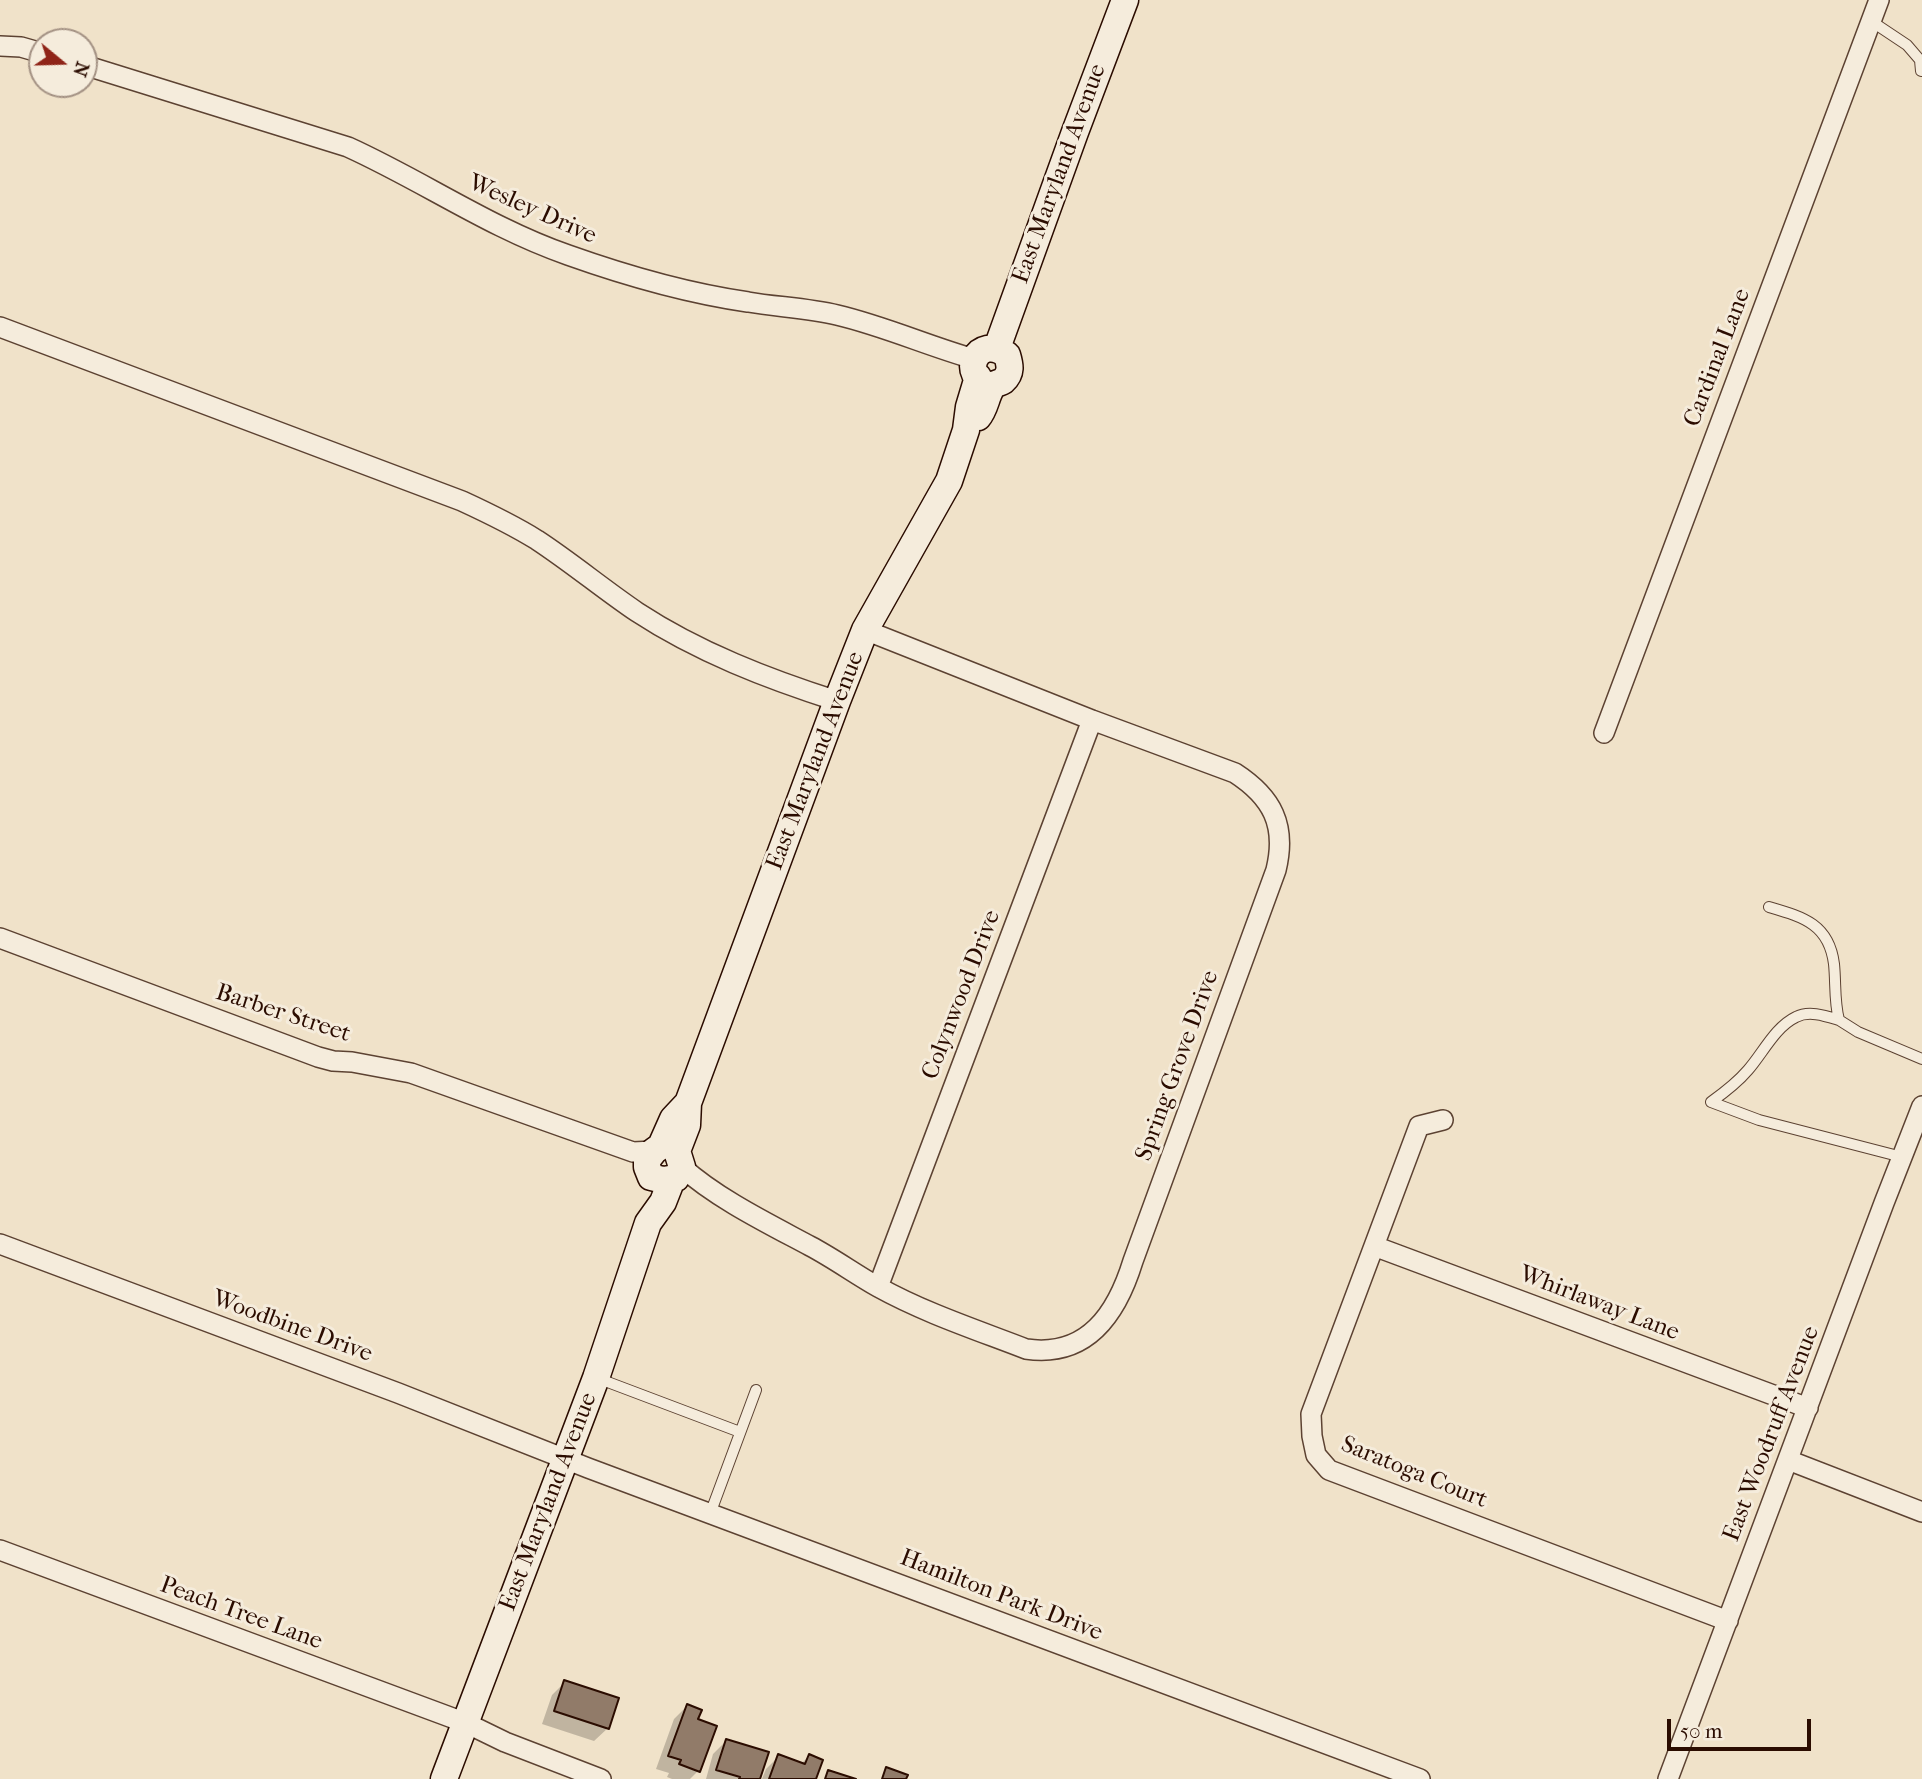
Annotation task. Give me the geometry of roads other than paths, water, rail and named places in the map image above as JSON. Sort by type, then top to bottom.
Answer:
[{"type":"street","name":"East Maryland Avenue","points":[[444,1779],[596,1378],[648,1223],[645,1208],[665,1164],[673,1119],[688,1103],[865,630],[949,481],[966,430],[969,407],[1125,0]]},
{"type":"street","name":"Cardinal Lane","points":[[1604,733],[1879,0]]},
{"type":"street","points":[[0,46],[28,49]]},
{"type":"street","name":"Wesley Drive","points":[[98,69],[348,147],[508,230],[565,254],[649,282],[699,294],[836,314],[878,326],[986,368]]},
{"type":"street","points":[[0,327],[462,500],[537,540],[637,612],[685,640],[751,670],[837,701]]},
{"type":"street","name":"Spring Grove Drive","points":[[665,1164],[878,1287],[951,1320],[1027,1349],[1058,1349],[1076,1343],[1094,1330],[1112,1310],[1125,1286],[1276,870],[1280,841],[1276,820],[1267,801],[1253,785],[1235,773],[1092,720],[865,630]]},
{"type":"street","name":"Colynwood Drive","points":[[878,1287],[1092,720]]},
{"type":"street","name":"Barber Street","points":[[0,938],[318,1056],[333,1061],[411,1073],[665,1164]]},
{"type":"street","name":"East Woodruff Avenue","points":[[1668,1779],[1922,1106]]},
{"type":"street","name":"Saratoga Court","points":[[1443,1120],[1419,1126],[1311,1414],[1316,1455],[1329,1470],[1728,1621]]},
{"type":"street","name":"Woodbine Drive","points":[[0,1244],[398,1393],[565,1459]]},
{"type":"street","name":"Whirlaway Lane","points":[[1374,1245],[1808,1408]]},
{"type":"street","name":"Hamilton Park Drive","points":[[565,1459],[1420,1779]]},
{"type":"street","points":[[1788,1460],[1922,1512]]},
{"type":"street","name":"Peach Tree Lane","points":[[0,1550],[466,1723],[505,1742],[601,1779]]},
{"type":"lane","points":[[1871,21],[1907,45],[1920,60],[1921,71]]},
{"type":"lane","points":[[1769,907],[1802,917],[1822,931],[1834,964],[1835,1006],[1839,1020]]},
{"type":"lane","points":[[1902,1157],[1759,1120],[1711,1102],[1731,1088],[1750,1069],[1782,1027],[1797,1016],[1819,1014],[1839,1020],[1858,1032],[1922,1059]]},
{"type":"lane","points":[[596,1378],[740,1433]]},
{"type":"lane","points":[[710,1514],[756,1390]]}]
